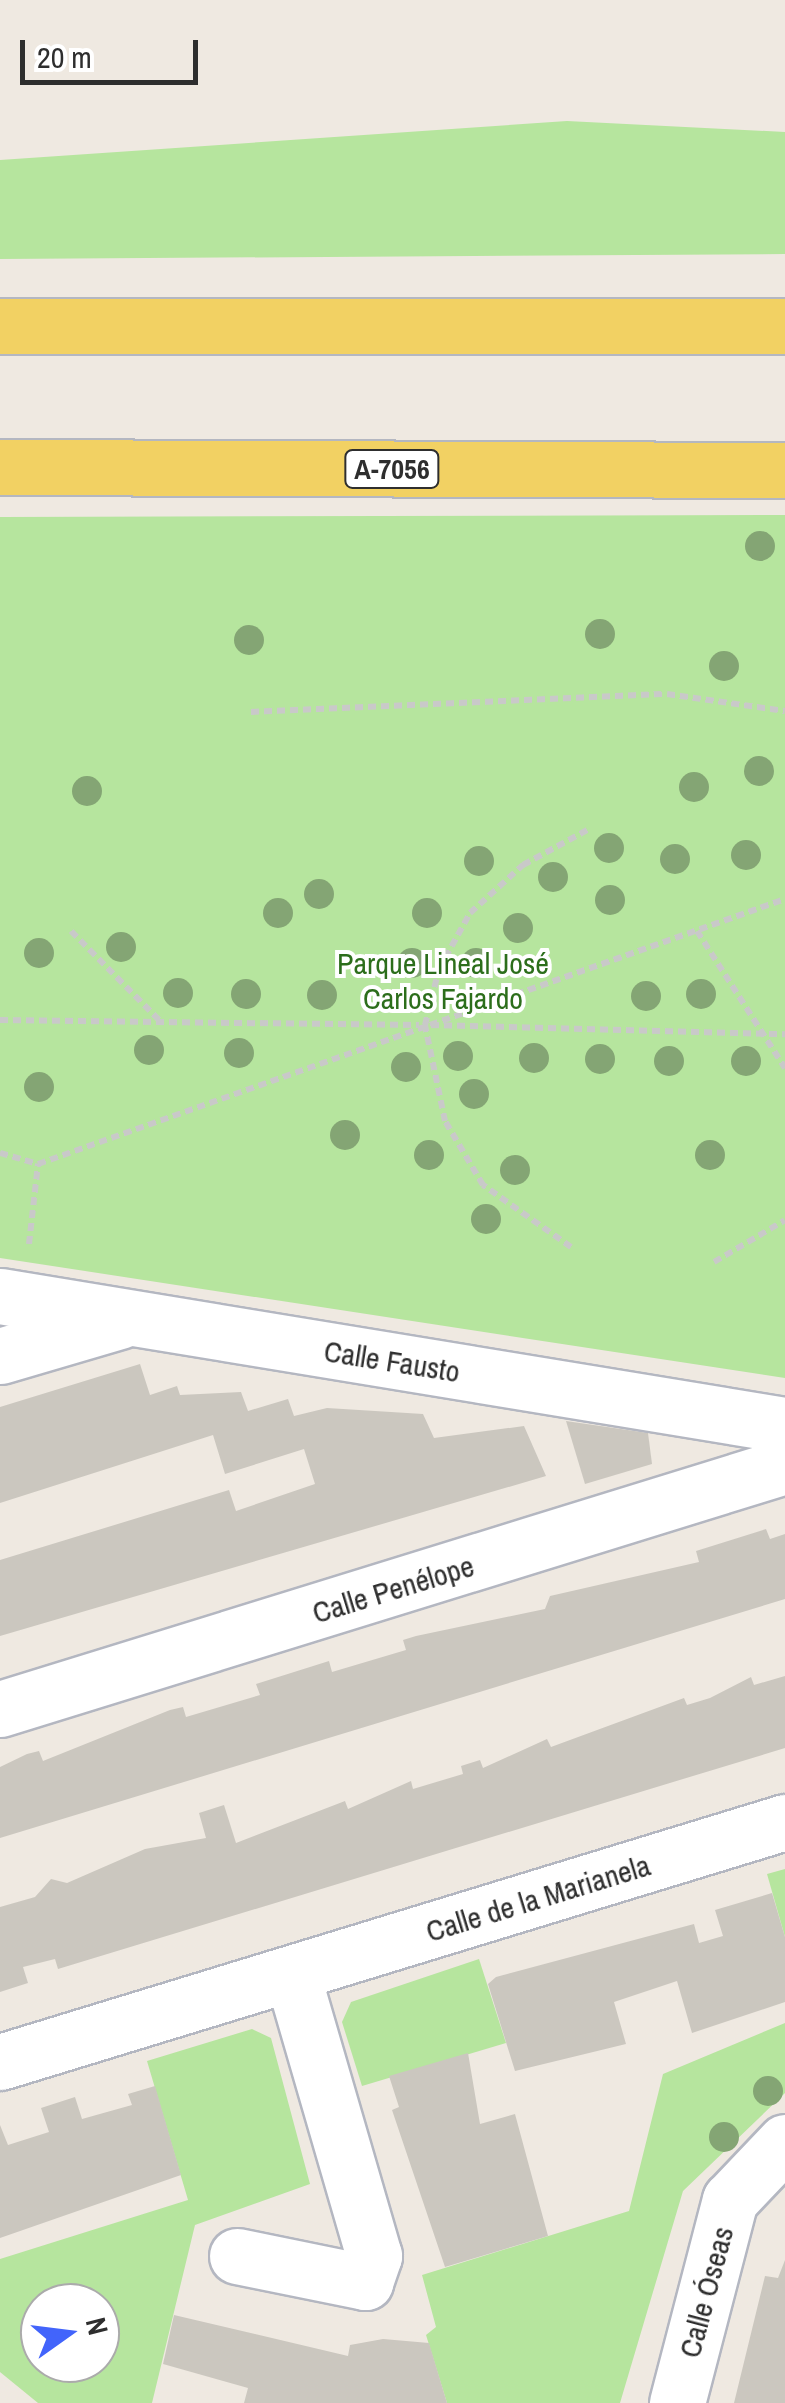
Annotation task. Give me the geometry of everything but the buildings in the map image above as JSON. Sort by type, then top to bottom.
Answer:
[{"type":"main road","points":[[0,326],[785,326]]},
{"type":"main road","name":"A-7056","points":[[0,467],[785,470]]},
{"type":"street","name":"Calle Fausto","points":[[10,1298],[785,1425]]},
{"type":"street","points":[[0,1356],[132,1318]]},
{"type":"street","name":"Calle Penélope","points":[[0,1709],[785,1466]]},
{"type":"street","name":"Calle de la Marianela","points":[[0,2062],[785,1822]]},
{"type":"street","points":[[237,2256],[364,2282],[374,2256],[292,1974]]},
{"type":"street","name":"Calle Óseas","points":[[677,2403],[730,2200],[785,2142]]},
{"type":"path","points":[[251,712],[667,694],[785,711]]},
{"type":"path","points":[[570,1247],[483,1185],[445,1121],[425,1024],[470,913],[523,865],[591,828]]},
{"type":"path","points":[[0,1153],[38,1164],[785,899]]},
{"type":"path","points":[[71,930],[161,1022]]},
{"type":"path","points":[[697,932],[785,1068]]},
{"type":"path","points":[[0,1020],[425,1024],[785,1034]]},
{"type":"path","points":[[10,1298],[38,1164]]},
{"type":"path","points":[[714,1262],[785,1220]]},
{"type":"green space","points":[[567,121],[785,132],[785,254],[0,259],[0,160]]},
{"type":"green space","name":"Parque Lineal José Carlos Fajardo","points":[[785,515],[785,1378],[0,1258],[0,517]]},
{"type":"green space","points":[[785,1869],[785,1937],[767,1874]]},
{"type":"green space","points":[[479,1959],[506,2043],[362,2086],[342,2022],[351,2002]]},
{"type":"green space","points":[[785,2023],[785,2093],[683,2191],[620,2403],[447,2403],[426,2335],[436,2327],[422,2275],[629,2211],[663,2074]]},
{"type":"green space","points":[[252,2029],[271,2038],[310,2184],[195,2225],[152,2403],[38,2403],[0,2372],[0,2259],[188,2200],[147,2061]]}]
